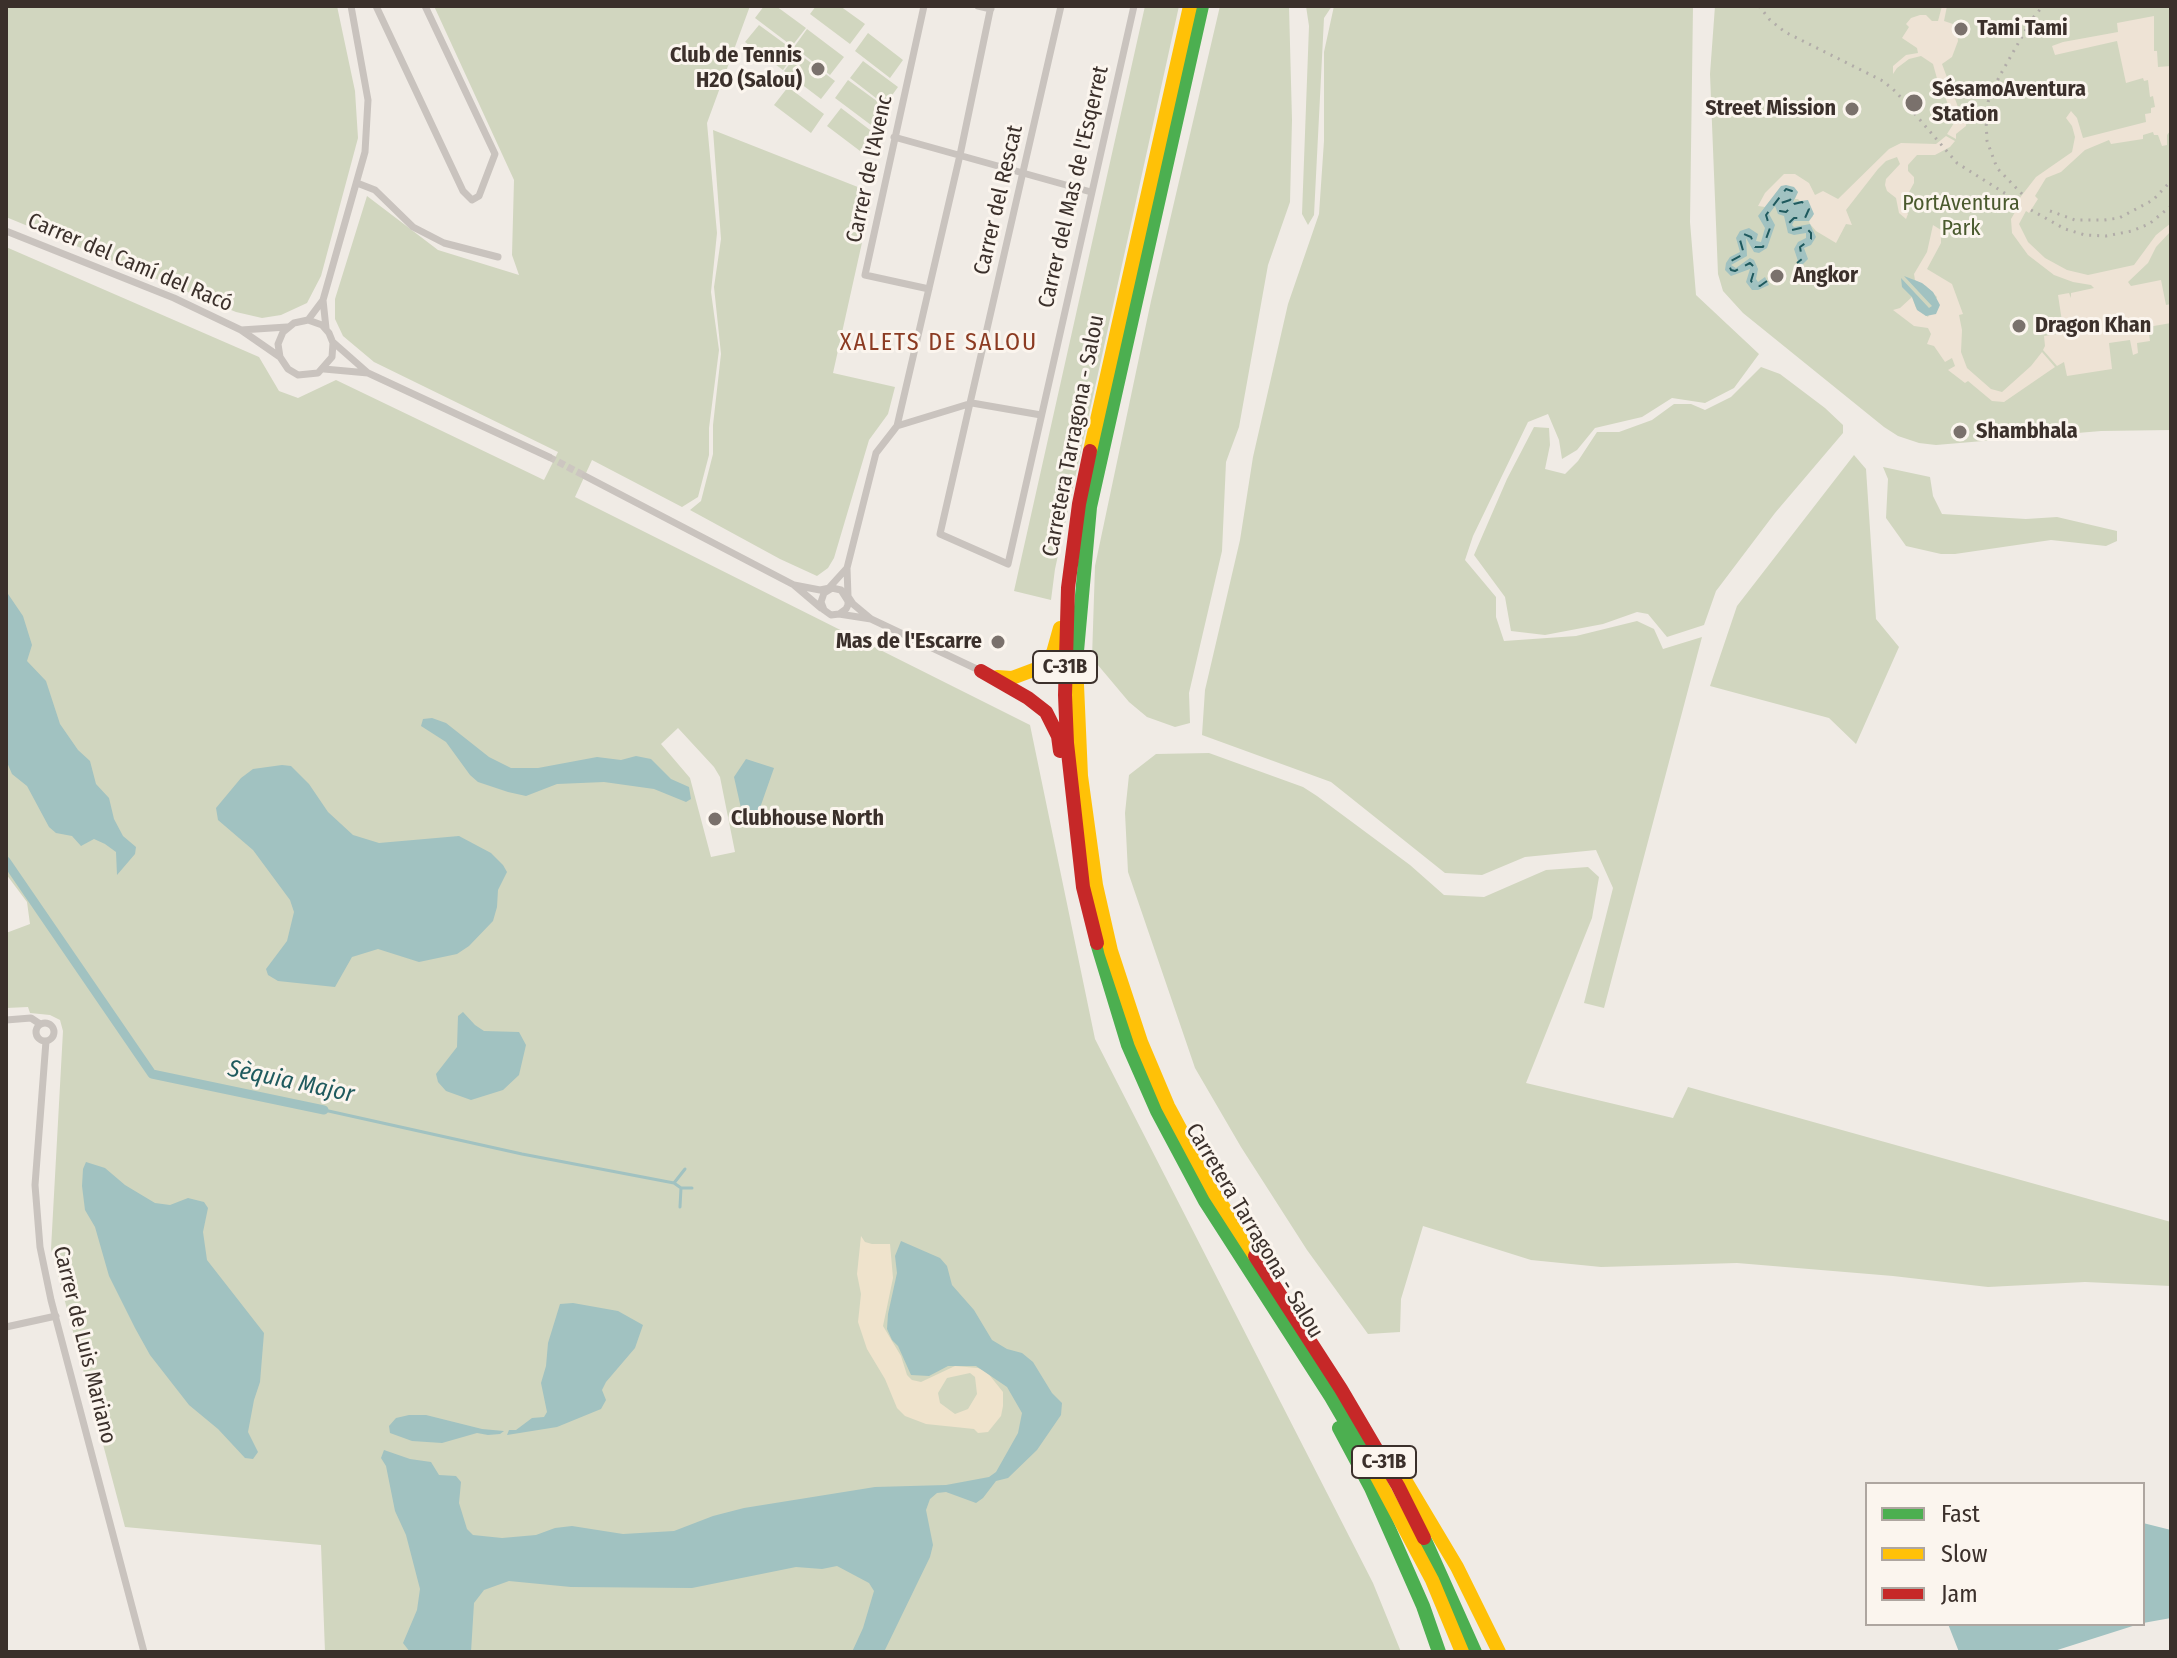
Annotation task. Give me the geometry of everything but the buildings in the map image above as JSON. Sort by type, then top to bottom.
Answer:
[{"type":"highway","name":"Carretera Tarragona - Salou","points":[[1190,6],[1093,433],[1079,504],[1068,588],[1065,707],[1083,887],[1099,953],[1128,1045],[1157,1111],[1205,1201],[1331,1397],[1387,1493],[1432,1580],[1462,1652]]},
{"type":"highway","name":"Carretera Tarragona - Salou","points":[[1202,6],[1090,507],[1076,660],[1078,735],[1096,885],[1111,951],[1141,1042],[1168,1106],[1215,1194],[1341,1389],[1398,1486],[1442,1574],[1475,1652]]},
{"type":"highway","points":[[981,671],[1012,678],[1028,674],[1049,659],[1057,645],[1068,588]]},
{"type":"highway","points":[[981,671],[1028,698],[1050,718],[1058,736],[1067,809],[1076,831]]},
{"type":"highway","points":[[1272,1282],[1346,1385],[1406,1480],[1457,1567],[1499,1652]]},
{"type":"highway","points":[[1267,1298],[1371,1488],[1423,1606],[1439,1652]]},
{"type":"street","points":[[351,6],[368,100],[365,152],[323,300],[308,320],[287,327],[278,344],[280,357],[288,369],[298,375],[311,375],[324,369],[368,373]]},
{"type":"street","points":[[376,6],[463,191],[472,200],[479,196],[495,154],[425,6]]},
{"type":"street","name":"Carrer de l'Avenc","points":[[924,6],[865,275],[929,289]]},
{"type":"street","points":[[839,614],[846,609],[847,568],[876,453],[897,426],[960,155],[991,8],[978,6]]},
{"type":"street","name":"Carrer del Rescat","points":[[1008,564],[940,534],[1061,6]]},
{"type":"street","name":"Carrer del Mas de l'Esqerret","points":[[1008,564],[1134,6]]},
{"type":"street","points":[[894,137],[1091,192]]},
{"type":"street","points":[[357,183],[375,190],[413,227],[444,243],[498,257]]},
{"type":"street","name":"Carrer del Camí del Racó","points":[[6,231],[174,298],[241,330],[280,357]]},
{"type":"street","points":[[323,300],[326,328],[333,343],[368,373],[549,457]]},
{"type":"street","points":[[308,320],[326,328]]},
{"type":"street","name":"Carrer del Camí del Racó","points":[[241,330],[287,327]]},
{"type":"street","points":[[324,369],[332,357],[333,343]]},
{"type":"street","points":[[897,426],[972,403],[1041,415]]},
{"type":"street","points":[[585,476],[794,585],[831,615],[871,619]]},
{"type":"street","points":[[824,610],[821,597],[847,568]]},
{"type":"street","points":[[794,585],[829,589],[847,597],[871,619],[981,671]]},
{"type":"street","points":[[6,1020],[31,1018],[40,1024],[47,1023],[53,1030],[52,1038],[46,1041],[36,1036],[40,1024]]},
{"type":"street","name":"Carrer de Luis Mariano","points":[[46,1041],[35,1185],[42,1260],[144,1652]]},
{"type":"street","points":[[6,1327],[56,1316]]},
{"type":"green space","points":[[6,6],[337,6],[355,91],[358,138],[321,276],[307,303],[281,315],[262,318],[236,312],[6,217]]},
{"type":"green space","points":[[434,6],[750,6],[707,123],[717,233],[711,292],[719,350],[709,428],[709,455],[698,497],[682,507],[592,460],[575,497],[563,491],[1030,725],[1095,1039],[1373,1583],[1401,1652],[325,1652],[321,1545],[125,1527],[51,1249],[63,1031],[60,1020],[50,1015],[30,1013],[28,1007],[6,1008],[6,933],[30,924],[27,902],[6,874],[6,247],[259,357],[279,391],[298,398],[336,380],[544,480],[558,452],[374,362],[343,336],[335,319],[335,299],[367,196],[438,250],[519,275],[512,255],[514,180]],"holes":[[[678,728],[720,777],[735,852],[711,857],[690,778],[661,744]]]},
{"type":"green space","points":[[764,6],[776,6],[806,28],[792,46],[755,18]]},
{"type":"green space","points":[[816,6],[840,6],[865,24],[850,44],[810,14]]},
{"type":"green space","points":[[1145,6],[1179,6],[1055,569],[1051,600],[1014,591]]},
{"type":"green space","points":[[1220,6],[1289,6],[1292,120],[1290,202],[1268,265],[1239,427],[1226,462],[1222,551],[1189,693],[1190,723],[1175,727],[1147,717],[1129,702],[1092,658],[1095,566],[1151,301]]},
{"type":"green space","points":[[1306,6],[1332,6],[1324,18],[1314,215],[1308,225],[1302,214],[1309,26]]},
{"type":"green space","points":[[1334,6],[1693,6],[1690,222],[1696,295],[1759,354],[1734,388],[1705,403],[1672,398],[1642,417],[1595,428],[1577,450],[1562,459],[1559,440],[1548,414],[1528,422],[1473,536],[1465,560],[1496,597],[1496,617],[1504,641],[1576,636],[1637,621],[1654,629],[1663,649],[1702,637],[1604,1008],[1584,1003],[1613,888],[1596,850],[1525,857],[1482,875],[1445,873],[1331,782],[1202,735],[1205,690],[1240,540],[1253,457],[1288,304],[1319,214],[1324,141],[1324,52]]},
{"type":"green space","name":"PortAventura Park","points":[[1715,6],[2171,6],[2171,430],[2101,431],[1936,445],[1919,443],[1884,427],[1743,313],[1723,291],[1718,274],[1710,74]]},
{"type":"green space","points":[[759,25],[796,52],[783,70],[745,42]]},
{"type":"green space","points":[[807,29],[844,57],[830,75],[794,47]]},
{"type":"green space","points":[[868,33],[903,60],[890,78],[855,51]]},
{"type":"green space","points":[[798,53],[835,81],[821,99],[784,71]]},
{"type":"green space","points":[[863,61],[898,87],[885,105],[850,78]]},
{"type":"green space","points":[[848,80],[885,107],[871,125],[835,98]]},
{"type":"green space","points":[[788,87],[824,114],[811,133],[774,105]]},
{"type":"green space","points":[[841,108],[878,136],[864,154],[827,126]]},
{"type":"green space","points":[[713,130],[873,193],[833,373],[895,387],[888,414],[869,440],[834,558],[828,568],[817,576],[690,510],[701,501],[713,454],[721,354],[714,287],[721,239]]},
{"type":"green space","points":[[1761,367],[1780,374],[1825,408],[1843,425],[1843,433],[1775,513],[1716,591],[1704,625],[1667,637],[1648,614],[1637,612],[1603,624],[1545,635],[1511,631],[1505,597],[1474,555],[1534,427],[1549,428],[1550,445],[1545,469],[1565,474],[1578,461],[1597,432],[1619,432],[1652,420],[1674,404],[1691,404],[1705,410],[1731,397]]},
{"type":"green space","points":[[1854,455],[1866,469],[1876,619],[1899,647],[1856,744],[1829,718],[1710,686],[1737,606]]},
{"type":"green space","points":[[1883,467],[1930,477],[1933,496],[1942,514],[2026,519],[2057,517],[2117,531],[2117,541],[2106,546],[2051,540],[1955,554],[1906,546],[1886,518],[1888,479]]},
{"type":"green space","points":[[1209,753],[1303,787],[1410,865],[1444,895],[1484,897],[1546,870],[1588,867],[1599,877],[1592,918],[1526,1083],[1673,1118],[1688,1087],[2171,1222],[2171,1286],[2085,1282],[1988,1287],[1737,1263],[1601,1267],[1531,1260],[1423,1226],[1401,1299],[1400,1332],[1368,1334],[1307,1250],[1195,1068],[1128,872],[1125,813],[1129,775],[1156,754]]},
{"type":"sand","points":[[861,1236],[865,1242],[872,1244],[890,1244],[893,1278],[883,1326],[901,1356],[907,1375],[921,1382],[955,1366],[987,1372],[1003,1392],[1001,1416],[988,1432],[926,1424],[905,1416],[897,1408],[885,1379],[867,1349],[858,1322],[861,1294],[857,1274]],"holes":[[[970,1373],[975,1377],[977,1394],[968,1409],[955,1414],[940,1403],[938,1393],[947,1378]]]},
{"type":"shaded area","points":[[1942,6],[1947,6],[1944,21],[1956,25],[1958,41],[1952,57],[1942,64],[1958,107],[1967,115],[1966,126],[1956,134],[1956,139],[1947,134],[1954,123],[1933,64],[1921,56],[1909,59],[1893,74],[1893,66],[1906,55],[1918,53],[1917,48],[1902,38],[1909,27],[1906,24],[1920,15],[1938,21]]},
{"type":"shaded area","points":[[2154,16],[2154,51],[2157,51],[2158,67],[2171,66],[2171,130],[2167,135],[2167,145],[2162,146],[2158,135],[2153,132],[2143,135],[2143,139],[2111,144],[2109,140],[2085,150],[2061,172],[2046,178],[2035,196],[2038,199],[2019,224],[2028,242],[2045,258],[2067,270],[2088,275],[2134,265],[2156,235],[2171,223],[2171,231],[2156,247],[2148,263],[2128,282],[2131,286],[2161,280],[2166,305],[2171,304],[2171,323],[2148,327],[2150,341],[2137,343],[2138,353],[2133,355],[2130,340],[2109,343],[2112,369],[2067,376],[2064,362],[2057,366],[2043,350],[2044,336],[2070,332],[2069,327],[2063,328],[2058,295],[2069,293],[2071,298],[2071,293],[2094,288],[2054,275],[2028,255],[2012,233],[2011,219],[2018,207],[2015,204],[2036,177],[2072,152],[2075,137],[2066,118],[2071,111],[2077,118],[2083,138],[2146,122],[2145,114],[2151,113],[2151,108],[2155,107],[2148,80],[2144,81],[2143,78],[2126,83],[2117,41],[2055,55],[2052,46],[2118,32],[2117,23]]},
{"type":"shaded area","points":[[1946,136],[1955,141],[1950,147],[1935,155],[1917,155],[1908,165],[1914,183],[1902,205],[1908,214],[1906,219],[1899,213],[1896,198],[1885,185],[1886,179],[1900,164],[1897,157],[1886,161],[1878,169],[1846,210],[1852,225],[1846,224],[1836,243],[1810,224],[1813,216],[1795,199],[1798,192],[1777,192],[1765,207],[1758,206],[1765,193],[1784,174],[1795,174],[1809,183],[1815,195],[1823,191],[1838,199],[1889,149],[1901,143],[1936,144]]},
{"type":"shaded area","points":[[1933,225],[1941,230],[1941,243],[1927,269],[1952,284],[1963,314],[1959,315],[1961,352],[1967,368],[1991,389],[2002,392],[2042,352],[2055,367],[2004,402],[1992,401],[1968,381],[1965,383],[1948,370],[1955,366],[1952,358],[1945,362],[1934,346],[1927,344],[1931,334],[1928,328],[1914,326],[1893,310],[1912,297],[1916,308],[1928,317],[1937,297],[1915,280],[1914,274],[1927,252]]},
{"type":"water","points":[[1786,185],[1798,192],[1793,202],[1808,200],[1814,214],[1809,221],[1794,221],[1792,225],[1810,224],[1816,237],[1811,245],[1804,248],[1808,259],[1800,267],[1794,249],[1798,242],[1806,238],[1806,233],[1788,233],[1784,216],[1778,214],[1775,206],[1769,214],[1775,225],[1767,248],[1759,253],[1754,252],[1746,238],[1747,256],[1731,265],[1736,268],[1750,258],[1754,260],[1758,269],[1756,279],[1758,282],[1765,277],[1769,285],[1752,290],[1746,282],[1750,269],[1731,276],[1725,270],[1726,263],[1740,252],[1736,238],[1740,231],[1749,228],[1758,234],[1756,241],[1761,242],[1765,228],[1758,216],[1781,186]]},
{"type":"water","points":[[1904,276],[1922,283],[1933,292],[1940,305],[1936,314],[1926,316],[1917,310],[1912,297],[1902,287],[1901,278],[1929,308],[1932,306]]},
{"type":"water","points":[[6,591],[23,616],[32,645],[27,661],[46,681],[60,724],[90,761],[96,784],[109,798],[114,819],[123,836],[136,847],[135,854],[117,875],[116,852],[105,844],[94,839],[81,846],[72,836],[56,833],[49,827],[27,786],[12,774],[6,760]]},
{"type":"water","points":[[432,718],[446,723],[489,757],[511,768],[538,768],[597,757],[621,760],[636,756],[651,759],[671,779],[689,787],[691,799],[686,802],[654,789],[604,782],[557,784],[526,796],[508,792],[478,782],[470,775],[446,742],[421,726],[423,719]]},
{"type":"water","points":[[746,759],[774,768],[761,805],[761,815],[753,825],[745,826],[734,777]]},
{"type":"water","points":[[291,766],[309,784],[328,812],[353,835],[379,843],[459,836],[491,853],[507,872],[498,890],[493,921],[457,954],[419,962],[378,949],[352,957],[335,987],[278,981],[268,975],[266,969],[287,941],[294,912],[290,900],[253,850],[218,820],[216,808],[241,778],[253,769]]},
{"type":"water","points":[[463,1012],[484,1031],[519,1032],[526,1045],[519,1075],[503,1090],[471,1100],[446,1091],[436,1074],[457,1047],[458,1016]]},
{"type":"water","points":[[86,1162],[105,1168],[125,1185],[155,1203],[170,1205],[188,1198],[204,1202],[208,1208],[203,1232],[207,1260],[264,1333],[260,1382],[248,1432],[258,1452],[253,1459],[245,1458],[218,1429],[189,1405],[150,1355],[109,1276],[95,1227],[85,1210],[82,1186]]},
{"type":"water","points":[[901,1241],[940,1258],[947,1266],[952,1285],[974,1310],[992,1340],[1022,1353],[1033,1362],[1062,1403],[1061,1415],[1037,1450],[1008,1478],[996,1481],[983,1498],[976,1503],[946,1492],[937,1493],[930,1499],[926,1510],[933,1545],[930,1557],[884,1652],[852,1652],[874,1591],[869,1583],[837,1566],[822,1569],[796,1567],[692,1588],[571,1587],[509,1581],[484,1590],[474,1603],[471,1652],[410,1652],[403,1643],[417,1610],[420,1589],[406,1535],[395,1511],[386,1466],[381,1458],[384,1450],[431,1462],[439,1475],[456,1476],[461,1482],[459,1503],[467,1529],[473,1535],[502,1538],[536,1535],[572,1526],[623,1534],[674,1531],[744,1508],[875,1487],[946,1485],[989,1477],[996,1472],[1018,1433],[1022,1413],[1007,1387],[976,1366],[948,1366],[929,1376],[911,1375],[887,1329],[897,1273],[895,1256]]},
{"type":"water","points":[[573,1303],[618,1311],[643,1325],[635,1348],[606,1382],[602,1390],[606,1400],[601,1409],[557,1427],[507,1435],[509,1430],[516,1430],[532,1418],[544,1417],[547,1412],[541,1383],[548,1343],[560,1304]]},
{"type":"water","points":[[426,1415],[482,1429],[504,1431],[488,1435],[477,1433],[442,1443],[412,1441],[390,1433],[389,1426],[396,1418]]},
{"type":"water","points":[[2145,1524],[2171,1530],[2171,1618],[2145,1623]]},
{"type":"water","points":[[1949,1626],[2133,1626],[2051,1652],[1959,1652]]},
{"type":"waterway","name":"Sèquia Major","points":[[6,861],[152,1074],[324,1110]]},
{"type":"waterway","name":"Sèquia Major","points":[[324,1110],[522,1154],[674,1183],[681,1188],[680,1207]]},
{"type":"waterway","name":"Sèquia Major","points":[[674,1183],[685,1169]]},
{"type":"waterway","name":"Sèquia Major","points":[[681,1188],[692,1188]]},
{"type":"ferry route","points":[[1767,281],[1760,286],[1754,285],[1751,281],[1755,268],[1750,263],[1735,271],[1729,265],[1744,254],[1740,240],[1744,234],[1751,237],[1755,247],[1763,247],[1770,228],[1766,215],[1786,189],[1792,191],[1793,196],[1781,203],[1780,211],[1786,212],[1794,204],[1802,202],[1809,209],[1805,218],[1794,218],[1789,223],[1792,230],[1805,227],[1811,233],[1811,239],[1800,247],[1802,259],[1797,263]]},
{"type":"tunnel","points":[[549,457],[585,476]]},
{"type":"railway","points":[[1759,6],[1785,32],[1883,81],[1957,163],[2017,201]]},
{"type":"railway","points":[[2022,194],[1997,168],[1987,141],[1986,119],[1988,102],[1999,77],[2032,19],[2043,6]]},
{"type":"railway","points":[[2050,211],[2075,220],[2119,218],[2153,200],[2171,181]]},
{"type":"railway","points":[[2031,210],[2065,229],[2085,235],[2106,236],[2149,224],[2171,206]]},
{"type":"traffic: fast","points":[[1076,662],[1090,507],[1202,6]]},
{"type":"traffic: fast","points":[[1097,943],[1128,1045],[1157,1111],[1205,1201],[1331,1397],[1374,1471]]},
{"type":"traffic: fast","points":[[1339,1428],[1371,1488],[1423,1606],[1439,1652]]},
{"type":"traffic: fast","points":[[1424,1538],[1475,1652]]},
{"type":"traffic: slow","points":[[1090,451],[1190,6]]},
{"type":"traffic: slow","points":[[997,677],[1012,678],[1036,669],[1053,653],[1060,628]]},
{"type":"traffic: slow","points":[[1076,662],[1081,776],[1096,885],[1111,951],[1141,1042],[1168,1106],[1215,1194],[1255,1256]]},
{"type":"traffic: slow","points":[[1392,1458],[1457,1567],[1499,1652]]},
{"type":"traffic: slow","points":[[1374,1471],[1432,1580],[1462,1652]]},
{"type":"traffic: jam","points":[[1090,451],[1079,504],[1068,588],[1065,695],[1067,743],[1083,887],[1097,943]]},
{"type":"traffic: jam","points":[[981,671],[1046,712],[1058,736],[1060,751]]},
{"type":"traffic: jam","points":[[1255,1256],[1341,1389],[1398,1486],[1424,1538]]},
{"type":"place","name":"Tami Tami","points":[[1961,29]]},
{"type":"place","name":"Club de Tennis H2O (Salou)","points":[[818,69]]},
{"type":"place","name":"SésamoAventura Station","points":[[1914,103]]},
{"type":"place","name":"Street Mission","points":[[1852,109]]},
{"type":"place","name":"Angkor","points":[[1777,276]]},
{"type":"place","name":"Dragon Khan","points":[[2019,326]]},
{"type":"place","name":"Shambhala","points":[[1960,432]]},
{"type":"place","name":"Mas de l'Escarre","points":[[998,642]]},
{"type":"place","name":"Clubhouse North","points":[[715,819]]},
{"type":"district","name":"XALETS DE SALOU","points":[[939,343]]}]
